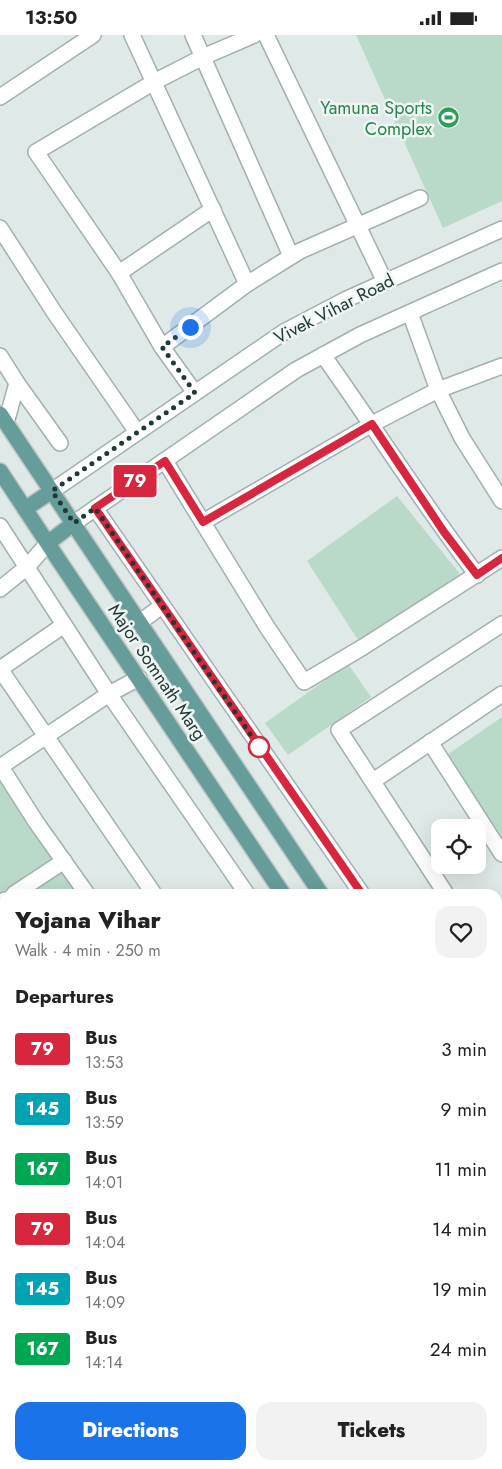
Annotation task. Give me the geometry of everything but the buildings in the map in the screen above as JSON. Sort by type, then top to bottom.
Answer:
[{"type":"main road","name":"Major Somnath Marg","points":[[3,418],[318,889]]},
{"type":"main road","name":"Major Somnath Marg","points":[[0,471],[280,889]]},
{"type":"main road","points":[[25,509],[52,491]]},
{"type":"main road","points":[[48,543],[74,523]]},
{"type":"street","points":[[0,97],[93,35]]},
{"type":"street","points":[[132,35],[247,284]]},
{"type":"street","points":[[193,35],[291,256]]},
{"type":"street","points":[[195,393],[162,347],[119,273],[36,152],[154,82],[203,57],[254,35]]},
{"type":"street","points":[[266,35],[385,282]]},
{"type":"street","points":[[162,347],[247,284],[291,256],[420,198]]},
{"type":"street","points":[[119,273],[212,209]]},
{"type":"street","points":[[0,228],[54,312],[137,432]]},
{"type":"street","name":"Vivek Vihar Road","points":[[52,491],[284,332],[348,299],[502,229]]},
{"type":"street","points":[[74,523],[296,370],[360,335],[502,271]]},
{"type":"street","points":[[410,313],[438,390],[462,438],[502,501]]},
{"type":"street","points":[[323,355],[372,424],[444,532],[477,575]]},
{"type":"street","points":[[0,356],[60,443]]},
{"type":"street","points":[[203,522],[372,424],[438,390],[502,366]]},
{"type":"street","points":[[3,418],[17,383]]},
{"type":"street","points":[[165,461],[267,627],[304,682],[502,558]]},
{"type":"street","points":[[95,508],[359,889]]},
{"type":"street","points":[[0,526],[109,694],[241,889]]},
{"type":"street","points":[[0,589],[27,567],[48,543]]},
{"type":"street","points":[[140,622],[162,607]]},
{"type":"street","points":[[443,889],[339,729],[502,623]]},
{"type":"street","points":[[64,625],[0,669],[151,889]]},
{"type":"street","points":[[84,889],[0,767],[109,694],[139,678]]},
{"type":"street","points":[[373,781],[502,694]]},
{"type":"street","points":[[430,742],[502,855]]},
{"type":"street","points":[[22,889],[64,861]]},
{"type":"green space","name":"Yamuna Sports Complex","points":[[356,35],[502,35],[502,201],[443,228]]},
{"type":"green space","points":[[397,496],[460,574],[441,590],[360,643],[307,561]]},
{"type":"green space","points":[[348,664],[371,697],[288,755],[265,723]]},
{"type":"green space","points":[[502,717],[502,836],[447,755]]},
{"type":"green space","points":[[0,775],[80,889],[0,889]]},
{"type":"bus line","name":"79","points":[[359,889],[95,508],[165,461],[203,522],[372,424],[444,532],[477,575],[502,558]]},
{"type":"place","name":"Yamuna Sports Complex","points":[[448,118]]},
{"type":"route","points":[[190,327],[162,347],[195,393],[52,491],[74,523],[95,508],[259,747]]}]
